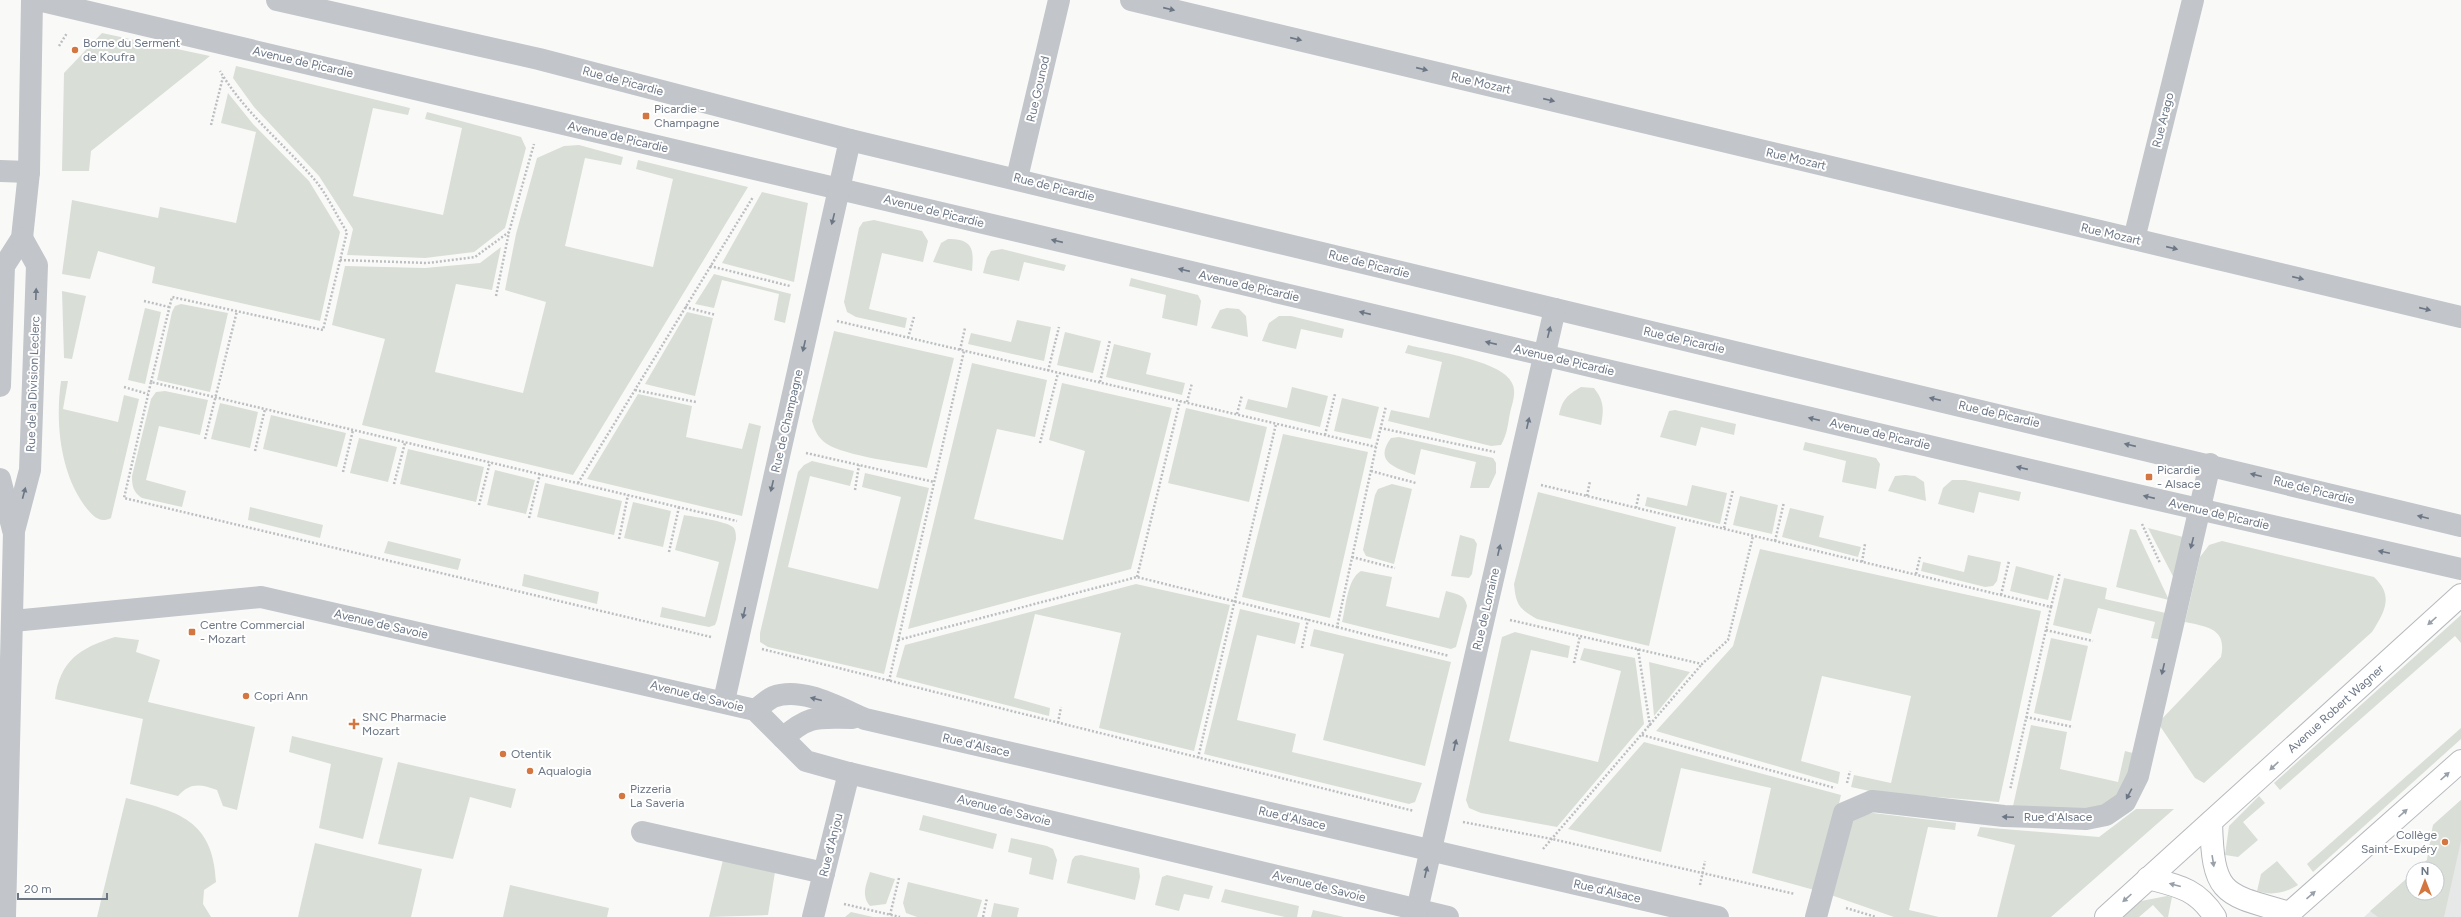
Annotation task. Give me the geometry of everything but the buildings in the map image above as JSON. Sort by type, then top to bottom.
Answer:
[{"type":"main road","name":"Avenue Robert Wagner","points":[[2106,917],[2461,595]]},
{"type":"main road","points":[[2211,822],[2216,874],[2224,888],[2245,900],[2288,915],[2461,761]]},
{"type":"main road","points":[[2148,878],[2187,889],[2208,906],[2215,917]]},
{"type":"street","points":[[0,386],[4,266],[22,238],[29,172],[32,0]]},
{"type":"street","name":"Avenue de Picardie","points":[[38,0],[2124,492],[2461,568]]},
{"type":"street","name":"Rue de Picardie","points":[[277,0],[539,59],[850,140],[1017,178],[1555,309],[2210,464],[2461,526]]},
{"type":"street","name":"Rue Gounod","points":[[1017,178],[1059,0]]},
{"type":"street","name":"Rue Mozart","points":[[1131,0],[2461,317]]},
{"type":"street","name":"Rue Arago","points":[[2134,239],[2193,0]]},
{"type":"street","name":"Rue de Champagne","points":[[724,701],[850,140]]},
{"type":"street","points":[[0,171],[29,172]]},
{"type":"street","points":[[0,238],[22,238]]},
{"type":"street","name":"Rue de la Division Leclerc","points":[[7,530],[30,470],[37,265],[22,238]]},
{"type":"street","name":"Rue de Lorraine","points":[[1417,910],[1543,355],[1555,309]]},
{"type":"street","name":"Rue d'Alsace","points":[[1818,908],[1844,814],[1872,801],[2004,816],[2086,819],[2106,816],[2125,802],[2138,776],[2210,464]]},
{"type":"street","name":"Rue de la Division Leclerc","points":[[0,479],[7,530],[13,621],[4,917]]},
{"type":"street","name":"Avenue de Savoie","points":[[13,621],[261,597],[724,701],[755,710],[806,761],[849,773],[1448,917]]},
{"type":"street","name":"Rue d'Alsace","points":[[755,710],[773,697],[789,694],[819,699],[865,719],[1718,917]]},
{"type":"street","name":"Rue d'Alsace","points":[[783,738],[799,724],[808,719],[865,719]]},
{"type":"street","name":"Rue d'Anjou","points":[[816,907],[849,773]]},
{"type":"street","points":[[642,832],[824,873]]},
{"type":"path","points":[[222,43],[216,64],[224,77],[257,120],[316,181],[347,232],[323,330],[172,297],[124,498],[737,643],[1438,817],[1552,839],[1818,908],[1876,917]]},
{"type":"path","points":[[211,125],[224,77]]},
{"type":"path","points":[[496,296],[509,232],[540,118]]},
{"type":"path","points":[[578,483],[767,172]]},
{"type":"path","points":[[340,260],[427,263],[475,257],[509,232]]},
{"type":"path","points":[[710,266],[816,292]]},
{"type":"path","points":[[144,301],[169,307]]},
{"type":"path","points":[[685,307],[716,315]]},
{"type":"path","points":[[205,439],[237,311]]},
{"type":"path","points":[[811,315],[1376,447]]},
{"type":"path","points":[[908,338],[914,316]]},
{"type":"path","points":[[1048,371],[1059,327]]},
{"type":"path","points":[[960,350],[965,328]]},
{"type":"path","points":[[1100,382],[1110,340]]},
{"type":"path","points":[[889,681],[964,351]]},
{"type":"path","points":[[1040,444],[1058,373]]},
{"type":"path","points":[[151,382],[763,527]]},
{"type":"path","points":[[1187,402],[1192,383]]},
{"type":"path","points":[[124,387],[148,394]]},
{"type":"path","points":[[635,390],[696,402]]},
{"type":"path","points":[[1325,435],[1335,394]]},
{"type":"path","points":[[1237,414],[1242,395]]},
{"type":"path","points":[[1137,577],[1180,401]]},
{"type":"path","points":[[1337,627],[1386,406]]},
{"type":"path","points":[[255,451],[265,409]]},
{"type":"path","points":[[1198,758],[1276,424]]},
{"type":"path","points":[[1380,428],[1520,457]]},
{"type":"path","points":[[343,472],[353,430]]},
{"type":"path","points":[[394,484],[405,442]]},
{"type":"path","points":[[781,447],[934,482]]},
{"type":"path","points":[[479,505],[490,462]]},
{"type":"path","points":[[854,490],[859,465]]},
{"type":"path","points":[[1371,471],[1416,482]]},
{"type":"path","points":[[529,518],[540,474]]},
{"type":"path","points":[[1515,479],[2051,606]]},
{"type":"path","points":[[1587,496],[1590,481]]},
{"type":"path","points":[[1724,528],[1733,490]]},
{"type":"path","points":[[2124,492],[2132,504],[2178,602]]},
{"type":"path","points":[[1636,508],[1639,493]]},
{"type":"path","points":[[618,539],[628,495]]},
{"type":"path","points":[[1775,541],[1784,502]]},
{"type":"path","points":[[669,552],[679,507]]},
{"type":"path","points":[[1523,872],[1702,664],[1728,640],[1753,536]]},
{"type":"path","points":[[1862,562],[1865,544]]},
{"type":"path","points":[[1352,557],[1395,568]]},
{"type":"path","points":[[1916,574],[1920,557]]},
{"type":"path","points":[[2001,595],[2010,561]]},
{"type":"path","points":[[2004,816],[2060,572]]},
{"type":"path","points":[[898,640],[1137,577],[1474,662]]},
{"type":"path","points":[[1484,614],[1702,664]]},
{"type":"path","points":[[1302,648],[1308,619]]},
{"type":"path","points":[[2046,630],[2093,641]]},
{"type":"path","points":[[1574,663],[1580,636]]},
{"type":"path","points":[[1638,650],[1650,726]]},
{"type":"path","points":[[1058,723],[1062,707]]},
{"type":"path","points":[[2026,717],[2073,727]]},
{"type":"path","points":[[1642,735],[1838,789]]},
{"type":"path","points":[[890,915],[899,878]]},
{"type":"path","points":[[983,917],[987,898]]},
{"type":"path","points":[[816,907],[900,917]]},
{"type":"shaded area","points":[[102,33],[210,56],[91,151],[89,171],[62,171],[64,73]]},
{"type":"shaded area","points":[[236,66],[410,108],[408,115],[373,108],[353,196],[443,215],[462,128],[425,119],[427,112],[521,137],[526,148],[505,228],[474,252],[425,258],[347,255],[353,229],[319,176],[254,107],[233,78]]},
{"type":"shaded area","points":[[228,93],[253,124],[309,181],[340,232],[320,321],[152,283],[155,267],[98,251],[90,279],[62,274],[72,200],[158,218],[160,207],[236,223],[256,132],[221,123]]},
{"type":"shaded area","points":[[579,145],[623,157],[621,165],[585,158],[565,246],[653,267],[673,179],[636,169],[638,160],[748,187],[573,475],[362,425],[385,339],[332,325],[345,266],[425,268],[480,263],[501,247],[492,290],[456,284],[435,372],[523,393],[546,302],[505,290],[516,234],[537,158],[564,146]]},
{"type":"shaded area","points":[[762,192],[808,203],[794,282],[722,263]]},
{"type":"shaded area","points":[[874,220],[922,231],[928,241],[923,262],[882,253],[869,309],[907,318],[905,328],[856,317],[847,312],[844,302],[859,228],[863,222]]},
{"type":"shaded area","points":[[948,239],[963,241],[970,247],[973,257],[972,271],[933,262],[941,243]]},
{"type":"shaded area","points":[[1002,249],[1066,265],[1064,271],[1024,262],[1019,281],[983,273],[987,258],[991,251]]},
{"type":"shaded area","points":[[714,274],[791,294],[785,323],[774,320],[779,294],[722,280],[714,308],[695,304]]},
{"type":"shaded area","points":[[1131,278],[1198,295],[1201,301],[1197,326],[1162,318],[1166,295],[1129,286]]},
{"type":"shaded area","points":[[62,291],[86,296],[72,359],[64,358]]},
{"type":"shaded area","points":[[181,304],[228,313],[210,392],[157,380],[172,312],[175,306]]},
{"type":"shaded area","points":[[145,308],[161,312],[145,384],[128,380]]},
{"type":"shaded area","points":[[1227,308],[1239,309],[1246,316],[1248,337],[1211,328],[1220,310]]},
{"type":"shaded area","points":[[687,312],[713,318],[695,396],[645,384]]},
{"type":"shaded area","points":[[1279,316],[1291,316],[1344,329],[1342,338],[1301,329],[1296,349],[1262,341],[1269,323]]},
{"type":"shaded area","points":[[1017,320],[1051,327],[1044,361],[968,344],[971,333],[1011,342]]},
{"type":"shaded area","points":[[834,331],[954,358],[927,468],[860,456],[827,444],[819,437],[812,421]]},
{"type":"shaded area","points":[[1065,332],[1101,341],[1093,373],[1057,365]]},
{"type":"shaded area","points":[[1114,344],[1151,353],[1146,374],[1185,383],[1182,395],[1106,377]]},
{"type":"shaded area","points":[[1408,345],[1481,362],[1506,375],[1512,383],[1514,398],[1505,437],[1501,445],[1491,446],[1388,421],[1391,410],[1429,418],[1442,362],[1405,353]]},
{"type":"shaded area","points":[[972,363],[1047,380],[1035,437],[997,429],[974,519],[1063,540],[1085,451],[1049,440],[1062,383],[1172,408],[1131,569],[908,629]]},
{"type":"shaded area","points":[[61,381],[68,381],[63,409],[118,422],[124,395],[139,399],[111,518],[101,520],[93,515],[88,510],[71,481],[62,448],[60,431],[59,397]]},
{"type":"shaded area","points":[[1292,387],[1328,396],[1320,427],[1245,409],[1248,399],[1287,408]]},
{"type":"shaded area","points":[[1581,387],[1594,388],[1600,397],[1603,410],[1601,425],[1559,415],[1566,398]]},
{"type":"shaded area","points":[[165,391],[208,400],[200,435],[159,426],[146,480],[186,491],[182,507],[142,498],[135,491],[132,483],[132,476],[151,399],[156,392]]},
{"type":"shaded area","points":[[638,394],[692,406],[686,437],[742,449],[749,423],[761,426],[742,516],[587,479]]},
{"type":"shaded area","points":[[1342,398],[1379,407],[1371,439],[1334,431]]},
{"type":"shaded area","points":[[220,403],[258,412],[250,448],[211,439]]},
{"type":"shaded area","points":[[1186,408],[1267,427],[1249,502],[1168,483]]},
{"type":"shaded area","points":[[1675,410],[1736,424],[1734,435],[1701,427],[1696,446],[1660,437],[1669,411]]},
{"type":"shaded area","points":[[271,415],[346,433],[337,467],[263,449]]},
{"type":"shaded area","points":[[1283,434],[1368,452],[1330,618],[1242,597]]},
{"type":"shaded area","points":[[1399,437],[1493,458],[1496,463],[1496,473],[1489,488],[1470,488],[1476,462],[1421,449],[1415,475],[1394,467],[1386,458],[1384,453],[1386,446],[1391,438]]},
{"type":"shaded area","points":[[359,438],[397,447],[388,482],[350,473]]},
{"type":"shaded area","points":[[1805,442],[1876,458],[1880,464],[1876,489],[1842,482],[1846,461],[1803,450]]},
{"type":"shaded area","points":[[408,449],[484,467],[476,502],[400,484]]},
{"type":"shaded area","points":[[812,461],[854,471],[850,486],[810,476],[788,567],[878,589],[901,497],[862,487],[865,473],[929,488],[884,674],[768,647],[760,642],[760,633],[798,472],[804,465]]},
{"type":"shaded area","points":[[495,470],[535,480],[526,514],[487,505]]},
{"type":"shaded area","points":[[1895,476],[1915,476],[1924,482],[1926,501],[1888,491]]},
{"type":"shaded area","points":[[1952,480],[1965,480],[2021,492],[2019,501],[1979,492],[1974,513],[1938,504],[1943,488]]},
{"type":"shaded area","points":[[545,483],[622,501],[614,535],[537,517]]},
{"type":"shaded area","points":[[1392,484],[1412,489],[1394,564],[1366,556],[1363,550],[1375,495],[1378,489]]},
{"type":"shaded area","points":[[1692,485],[1727,493],[1720,524],[1645,506],[1647,497],[1687,506]]},
{"type":"shaded area","points":[[1538,492],[1676,527],[1649,646],[1537,619],[1522,609],[1517,602],[1514,584]]},
{"type":"shaded area","points":[[1740,496],[1778,505],[1772,534],[1733,525]]},
{"type":"shaded area","points":[[633,502],[671,511],[663,547],[624,538]]},
{"type":"shaded area","points":[[250,507],[323,525],[320,538],[248,520]]},
{"type":"shaded area","points":[[1790,508],[1824,516],[1819,537],[1861,547],[1858,557],[1782,537]]},
{"type":"shaded area","points":[[684,515],[724,523],[733,527],[735,531],[736,539],[717,620],[715,625],[709,627],[660,617],[662,607],[705,617],[719,562],[675,550]]},
{"type":"shaded area","points":[[2148,528],[2187,538],[2178,586]]},
{"type":"shaded area","points":[[2130,529],[2136,530],[2169,600],[2116,587]]},
{"type":"shaded area","points":[[1460,535],[1474,539],[1477,544],[1472,574],[1469,578],[1451,576]]},
{"type":"shaded area","points":[[388,541],[461,559],[458,570],[384,553]]},
{"type":"shaded area","points":[[2222,541],[2374,577],[2380,584],[2386,597],[2384,610],[2372,632],[2204,783],[2195,778],[2158,723],[2221,657],[2222,648],[2219,635],[2209,628],[2185,622],[2200,557],[2209,545]]},
{"type":"shaded area","points":[[1760,549],[2041,611],[1999,802],[1874,792],[1851,787],[1854,775],[1891,783],[1911,696],[1822,676],[1801,761],[1840,772],[1838,784],[1656,731],[1733,646]]},
{"type":"shaded area","points":[[1968,555],[2001,562],[1997,581],[1993,586],[1985,587],[1921,571],[1923,562],[1964,572]]},
{"type":"shaded area","points":[[2016,566],[2054,576],[2048,600],[2010,591]]},
{"type":"shaded area","points":[[1361,571],[1392,577],[1386,606],[1439,618],[1446,591],[1462,597],[1467,606],[1456,647],[1451,649],[1342,622],[1350,587],[1356,575]]},
{"type":"shaded area","points":[[524,574],[599,592],[597,604],[522,586]]},
{"type":"shaded area","points":[[2064,578],[2107,588],[2105,599],[2170,614],[2164,640],[2151,638],[2155,622],[2098,608],[2091,634],[2053,625]]},
{"type":"shaded area","points":[[1136,584],[1230,605],[1194,751],[1099,728],[1121,633],[1035,614],[1014,698],[1050,708],[1049,716],[896,677],[905,645]]},
{"type":"shaded area","points":[[1240,609],[1300,623],[1295,644],[1257,635],[1237,720],[1296,734],[1292,752],[1422,783],[1415,802],[1409,804],[1204,754]]},
{"type":"shaded area","points":[[2461,615],[2461,643],[2455,636],[2280,790],[2274,783]]},
{"type":"shaded area","points":[[1314,629],[1451,662],[1425,766],[1323,740],[1344,654],[1310,646]]},
{"type":"shaded area","points":[[1515,632],[1570,646],[1568,658],[1531,650],[1509,741],[1598,762],[1621,671],[1580,660],[1584,648],[1635,658],[1644,724],[1557,827],[1481,813],[1469,808],[1466,800],[1502,637]]},
{"type":"shaded area","points":[[115,637],[139,640],[136,652],[160,660],[148,702],[255,727],[237,810],[223,806],[217,790],[206,786],[191,786],[182,791],[178,796],[130,784],[143,719],[55,699],[62,674],[67,665],[82,651]]},
{"type":"shaded area","points":[[2051,638],[2088,646],[2071,721],[2034,713]]},
{"type":"shaded area","points":[[1649,662],[1690,672],[1654,716]]},
{"type":"shaded area","points":[[2031,725],[2067,732],[2060,769],[2118,782],[2125,751],[2137,754],[2122,797],[2095,810],[2013,806]]},
{"type":"shaded area","points":[[2461,728],[2461,739],[2313,872],[2307,864]]},
{"type":"shaded area","points":[[292,736],[383,758],[363,839],[319,828],[331,764],[289,752]]},
{"type":"shaded area","points":[[1644,742],[1841,795],[1818,891],[1752,873],[1771,788],[1681,768],[1661,852],[1568,829]]},
{"type":"shaded area","points":[[398,762],[516,789],[511,808],[470,797],[453,859],[378,844]]},
{"type":"shaded area","points":[[2259,796],[2265,803],[2243,822],[2258,840],[2238,857],[2225,855],[2229,826]]},
{"type":"shaded area","points":[[126,798],[162,808],[177,814],[200,831],[208,844],[213,861],[216,882],[204,890],[203,904],[211,917],[97,917]]},
{"type":"shaded area","name":"Collège Saint-Exupéry","points":[[2461,800],[2461,917],[2364,917],[2405,880],[2405,901],[2445,901],[2445,861],[2426,861],[2433,825]]},
{"type":"shaded area","name":"Collège Saint-Exupéry","points":[[2461,800],[2461,841],[2444,917],[2378,917],[2370,911],[2405,880],[2405,901],[2445,901],[2445,861],[2426,861],[2433,825]]},
{"type":"shaded area","points":[[2136,809],[2174,809],[2051,917],[1997,917],[2015,845],[1977,836],[1980,827],[2099,837]]},
{"type":"shaded area","points":[[1873,813],[1956,823],[1955,830],[1928,827],[1909,910],[1939,917],[1894,917],[1828,894],[1849,823],[1859,815]]},
{"type":"shaded area","points":[[923,815],[997,834],[993,849],[919,830]]},
{"type":"shaded area","points":[[1011,838],[1047,846],[1053,849],[1057,860],[1053,880],[1029,874],[1032,858],[1008,852]]},
{"type":"shaded area","points":[[315,843],[422,869],[411,917],[298,917]]},
{"type":"shaded area","points":[[1081,855],[1139,868],[1140,877],[1135,900],[1067,883],[1072,860],[1075,856]]},
{"type":"shaded area","points":[[723,860],[775,872],[768,915],[709,917]]},
{"type":"shaded area","points":[[2277,861],[2298,885],[2278,893],[2263,893],[2257,891],[2261,874]]},
{"type":"shaded area","points":[[870,872],[895,879],[886,904],[870,906],[867,902],[865,890]]},
{"type":"shaded area","points":[[1167,875],[1213,886],[1209,899],[1184,894],[1179,911],[1155,905],[1162,877]]},
{"type":"shaded area","points":[[908,882],[982,900],[977,917],[917,917],[906,913],[903,903]]},
{"type":"shaded area","points":[[510,885],[609,908],[607,917],[503,917]]},
{"type":"shaded area","points":[[1225,889],[1299,906],[1297,917],[1285,917],[1221,902]]},
{"type":"shaded area","points":[[2167,896],[2172,897],[2168,917],[2164,917],[2153,905],[2139,917],[2122,917],[2141,901]]},
{"type":"shaded area","points":[[994,903],[1019,908],[1017,917],[991,917]]},
{"type":"shaded area","points":[[1313,910],[1344,917],[1311,917]]},
{"type":"shaded area","points":[[851,912],[873,917],[845,917]]},
{"type":"place","name":"Borne du Serment de Koufra","points":[[75,50]]},
{"type":"place","name":"Picardie - Champagne","points":[[646,116]]},
{"type":"place","name":"Picardie - Alsace","points":[[2149,477]]},
{"type":"place","name":"Centre Commercial - Mozart","points":[[192,632]]},
{"type":"place","name":"Copri Ann","points":[[246,696]]},
{"type":"place","name":"SNC Pharmacie Mozart","points":[[354,724]]},
{"type":"place","name":"Otentik","points":[[503,754]]},
{"type":"place","name":"Aqualogia","points":[[530,771]]},
{"type":"place","name":"Pizzeria La Saveria","points":[[622,796]]},
{"type":"place","name":"Collège Saint-Exupéry","points":[[2445,842]]}]
